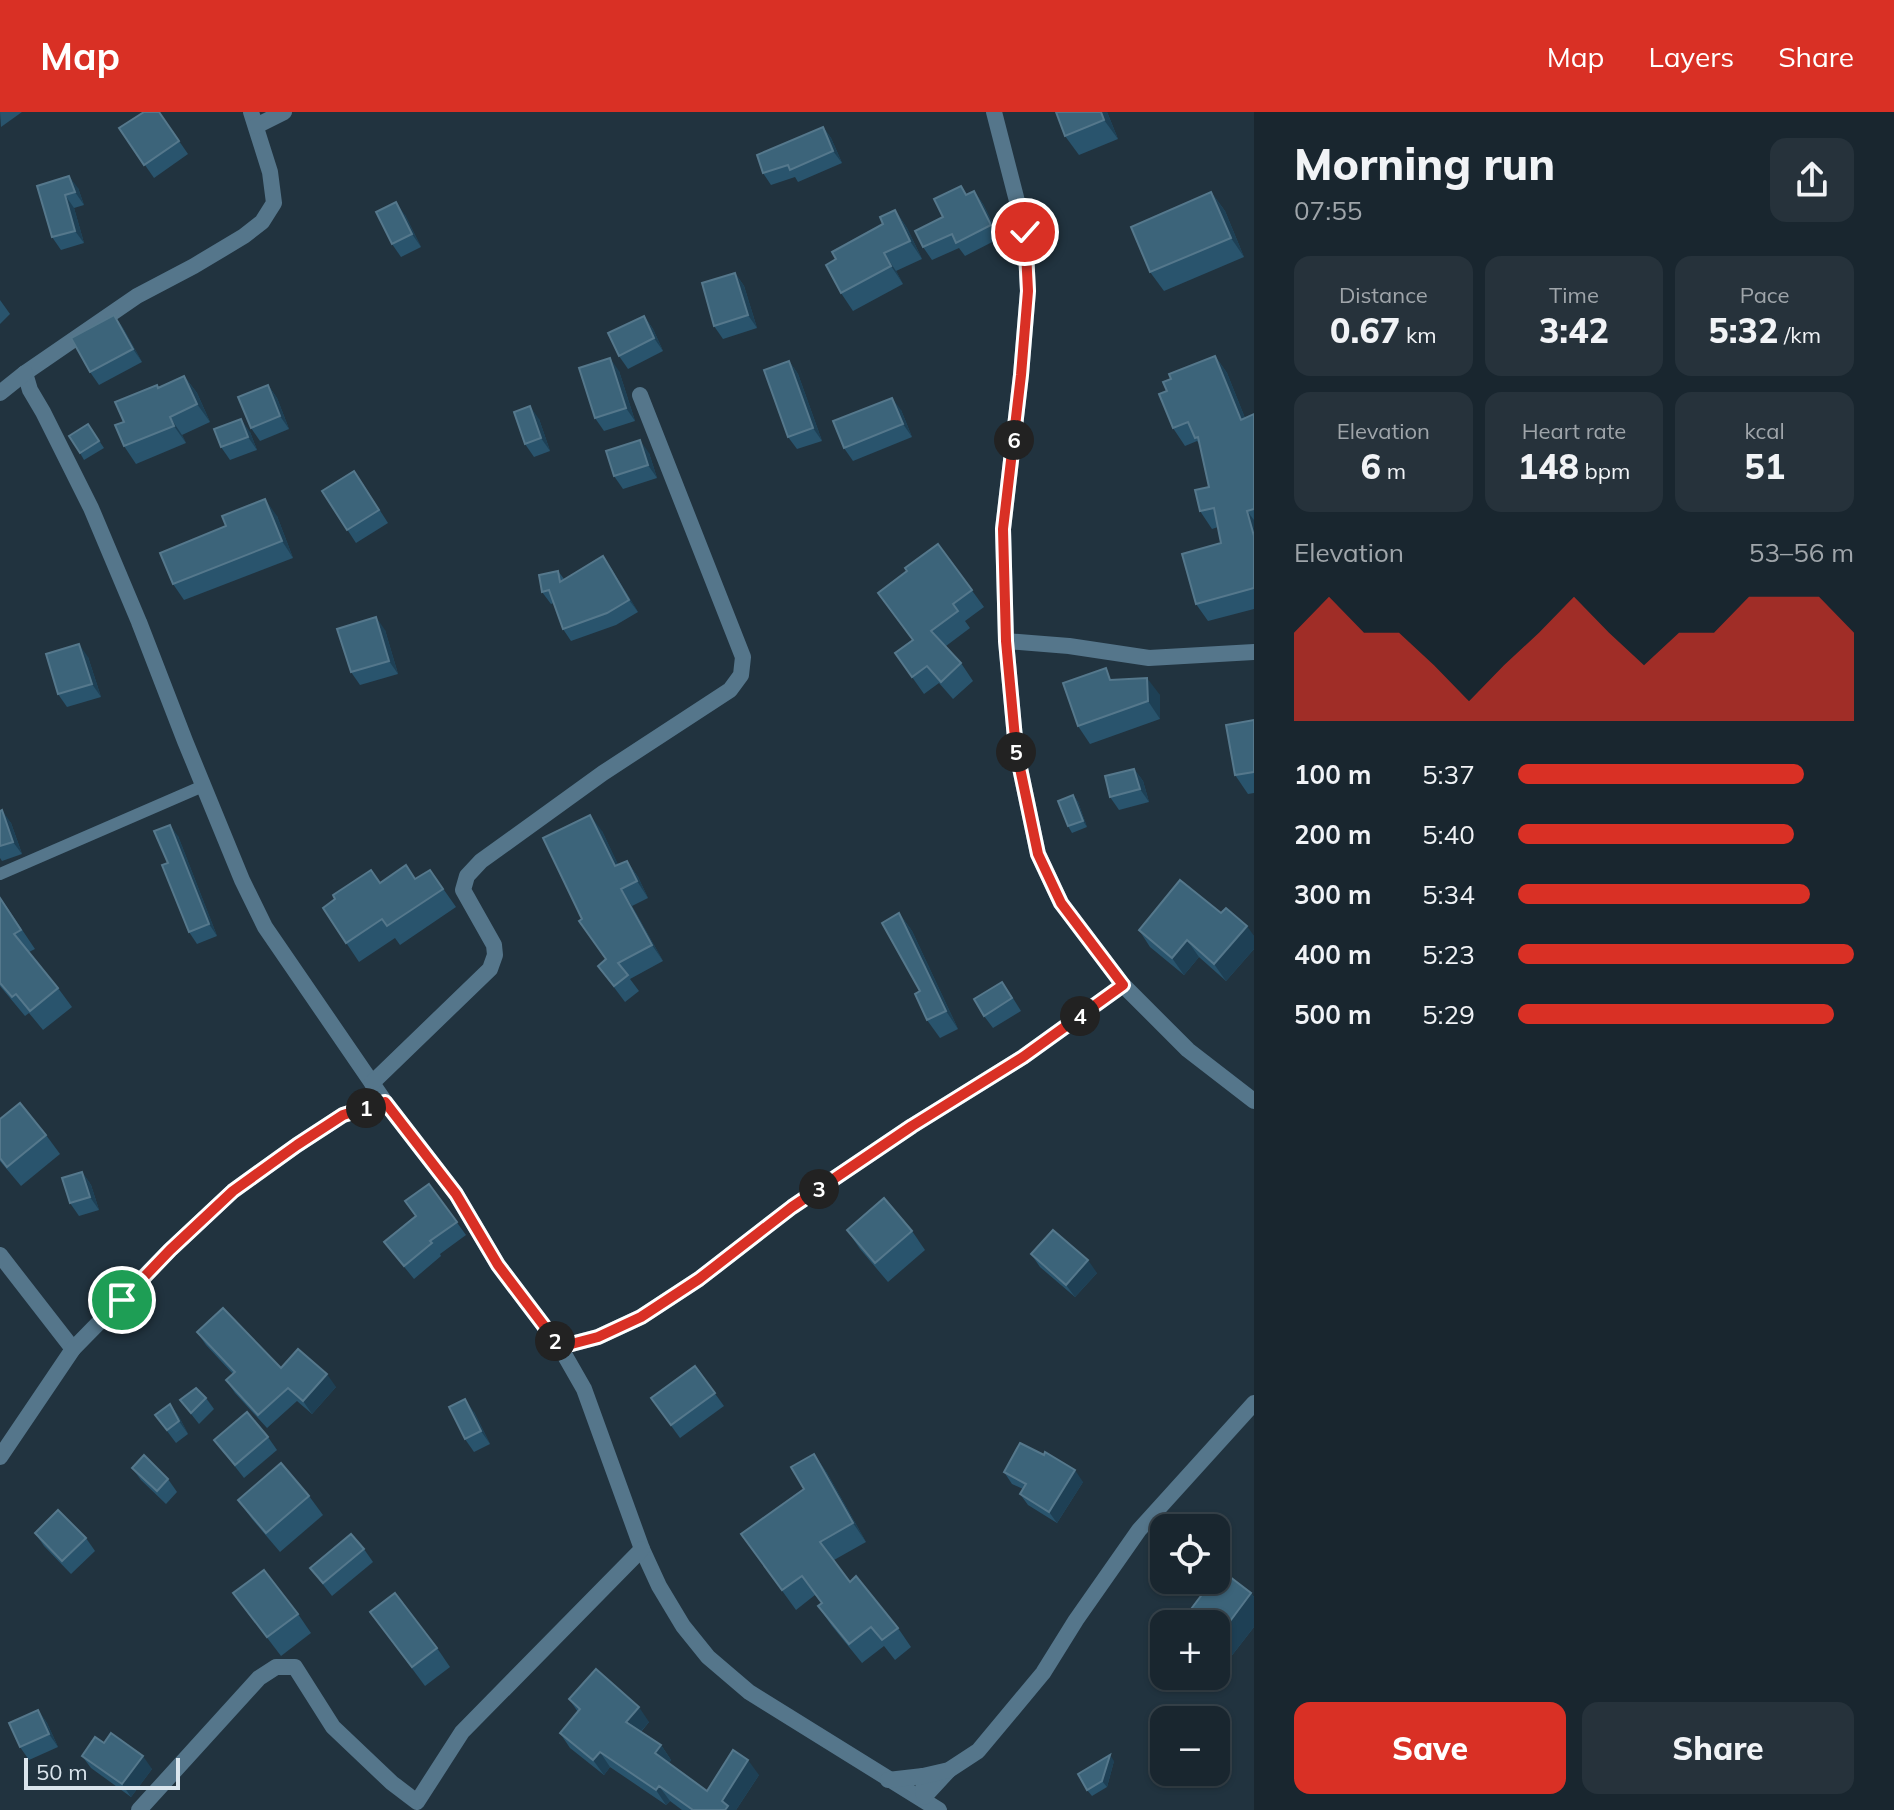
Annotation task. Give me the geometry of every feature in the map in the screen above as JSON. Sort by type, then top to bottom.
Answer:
[{"type":"street","points":[[0,393],[137,296],[194,266],[262,222],[274,203],[270,172],[254,119],[284,112]]},
{"type":"street","points":[[994,112],[1025,232],[1028,291],[1003,529],[1006,641],[1016,749],[1038,854],[1061,903],[1123,985],[1188,1050],[1254,1101]]},
{"type":"street","points":[[25,373],[30,390],[91,508],[242,880],[265,927],[385,1102],[456,1194],[498,1265],[560,1347],[584,1389],[642,1549],[683,1626],[708,1657],[749,1692],[939,1810]]},
{"type":"street","points":[[372,1083],[490,969],[495,955],[494,945],[463,890],[467,876],[481,861],[603,773],[730,690],[741,675],[743,657],[640,395]]},
{"type":"street","points":[[1006,641],[1069,646],[1149,658],[1254,652]]},
{"type":"street","points":[[560,1347],[598,1337],[641,1317],[699,1279],[792,1207],[912,1126],[1023,1057],[1123,985]]},
{"type":"street","points":[[0,1457],[73,1349],[233,1191],[343,1115],[385,1102]]},
{"type":"street","points":[[0,1255],[73,1349]]},
{"type":"street","points":[[888,1780],[949,1770],[978,1751],[1043,1673],[1139,1530],[1254,1403]]},
{"type":"street","points":[[139,1810],[259,1678],[276,1667],[295,1667],[333,1727],[418,1806],[462,1732],[642,1549]]},
{"type":"lane","points":[[0,874],[203,786]]},
{"type":"building","points":[[144,112],[159,112],[179,141],[144,165],[119,128]]},
{"type":"building","points":[[1056,112],[1101,112],[1104,120],[1065,136]]},
{"type":"building","points":[[823,127],[833,151],[790,170],[788,165],[763,173],[757,155]]},
{"type":"building","points":[[69,176],[75,192],[65,195],[75,231],[52,237],[37,186]]},
{"type":"building","points":[[961,186],[966,195],[974,191],[991,225],[956,243],[952,234],[923,247],[915,231],[943,217],[934,199]]},
{"type":"building","points":[[1211,192],[1231,238],[1150,272],[1131,227]]},
{"type":"building","points":[[396,202],[412,234],[392,244],[376,212]]},
{"type":"building","points":[[895,210],[910,241],[884,253],[891,266],[841,293],[826,265],[836,259],[832,252],[883,224],[880,217]]},
{"type":"building","points":[[735,273],[748,315],[714,326],[702,283]]},
{"type":"building","points":[[114,315],[133,349],[90,372],[71,338]]},
{"type":"building","points":[[644,316],[654,338],[619,356],[608,333]]},
{"type":"building","points":[[1215,356],[1241,420],[1254,414],[1254,509],[1247,511],[1254,536],[1254,588],[1196,604],[1182,554],[1221,543],[1214,508],[1200,511],[1195,490],[1209,487],[1198,437],[1195,438],[1188,422],[1173,428],[1159,394],[1167,391],[1163,382],[1171,379],[1169,374]]},
{"type":"building","points":[[610,358],[626,408],[595,418],[579,368]]},
{"type":"building","points":[[789,361],[813,428],[788,437],[764,370]]},
{"type":"building","points":[[184,376],[197,404],[170,417],[174,426],[124,446],[115,425],[124,422],[115,402]]},
{"type":"building","points":[[268,385],[280,416],[251,428],[238,397]]},
{"type":"building","points":[[892,398],[903,424],[844,448],[833,421]]},
{"type":"building","points":[[530,406],[541,438],[525,444],[514,412]]},
{"type":"building","points":[[241,419],[248,437],[221,447],[214,429]]},
{"type":"building","points":[[88,424],[99,441],[80,453],[69,436]]},
{"type":"building","points":[[640,440],[648,465],[614,476],[606,451]]},
{"type":"building","points":[[354,471],[379,510],[347,530],[322,491]]},
{"type":"building","points":[[265,499],[282,541],[173,584],[160,553],[226,526],[222,516]]},
{"type":"building","points":[[938,544],[972,590],[953,604],[958,611],[931,631],[961,663],[941,682],[927,666],[912,677],[895,653],[913,640],[878,593]]},
{"type":"building","points":[[603,556],[629,600],[607,613],[563,629],[549,590],[542,592],[539,575],[558,571],[560,582]]},
{"type":"building","points":[[376,617],[389,661],[351,672],[337,629]]},
{"type":"building","points":[[79,644],[92,684],[58,694],[46,654]]},
{"type":"building","points":[[1106,668],[1110,680],[1147,678],[1148,701],[1078,726],[1063,683]]},
{"type":"building","points":[[1254,720],[1254,772],[1235,775],[1226,725]]},
{"type":"building","points":[[1134,769],[1140,789],[1110,797],[1105,776]]},
{"type":"building","points":[[1073,795],[1083,821],[1068,826],[1058,801]]},
{"type":"building","points":[[0,811],[13,842],[0,846]]},
{"type":"building","points":[[590,815],[615,866],[627,861],[637,881],[621,889],[652,945],[618,963],[628,975],[614,986],[598,966],[606,959],[579,921],[582,919],[543,838]]},
{"type":"building","points":[[170,825],[209,924],[189,932],[162,865],[168,863],[154,831]]},
{"type":"building","points":[[406,865],[415,879],[430,870],[443,889],[387,926],[382,919],[346,943],[323,908],[335,899],[333,895],[371,870],[380,883]]},
{"type":"building","points":[[1180,880],[1221,913],[1226,908],[1247,926],[1214,964],[1187,940],[1172,958],[1139,930]]},
{"type":"building","points":[[0,898],[21,930],[14,934],[58,988],[30,1011],[16,994],[12,997],[0,983]]},
{"type":"building","points":[[899,913],[946,1011],[927,1020],[915,994],[920,991],[882,923]]},
{"type":"building","points":[[1002,982],[1012,998],[984,1016],[974,999]]},
{"type":"building","points":[[20,1103],[46,1135],[7,1167],[0,1158],[0,1119]]},
{"type":"building","points":[[82,1172],[90,1197],[70,1203],[62,1178]]},
{"type":"building","points":[[429,1184],[457,1222],[430,1241],[432,1243],[404,1266],[384,1242],[416,1216],[405,1201]]},
{"type":"building","points":[[884,1198],[912,1231],[875,1263],[847,1230]]},
{"type":"building","points":[[1053,1230],[1088,1260],[1066,1285],[1031,1254]]},
{"type":"building","points":[[223,1308],[281,1368],[298,1349],[327,1374],[303,1401],[288,1388],[258,1415],[226,1380],[235,1372],[197,1332]]},
{"type":"building","points":[[695,1366],[715,1393],[671,1425],[651,1398]]},
{"type":"building","points":[[196,1388],[206,1398],[191,1413],[180,1400]]},
{"type":"building","points":[[465,1399],[481,1431],[465,1439],[449,1407]]},
{"type":"building","points":[[170,1404],[179,1421],[167,1430],[155,1415]]},
{"type":"building","points":[[247,1412],[268,1437],[235,1465],[214,1440]]},
{"type":"building","points":[[1020,1443],[1044,1455],[1045,1452],[1075,1470],[1049,1512],[1020,1494],[1026,1484],[1004,1472]]},
{"type":"building","points":[[814,1454],[853,1523],[820,1542],[850,1582],[856,1576],[898,1628],[882,1640],[871,1627],[849,1644],[818,1606],[822,1603],[802,1576],[782,1590],[741,1534],[804,1489],[791,1467]]},
{"type":"building","points":[[144,1455],[168,1479],[157,1491],[132,1468]]},
{"type":"building","points":[[281,1463],[309,1496],[266,1533],[238,1500]]},
{"type":"building","points":[[58,1510],[86,1538],[62,1561],[35,1533]]},
{"type":"building","points":[[351,1534],[364,1549],[323,1583],[310,1568]]},
{"type":"building","points":[[264,1570],[298,1614],[267,1637],[233,1593]]},
{"type":"building","points":[[1230,1577],[1251,1593],[1230,1621],[1230,1610],[1190,1610],[1202,1594],[1230,1594]]},
{"type":"building","points":[[395,1593],[437,1648],[412,1667],[370,1612]]},
{"type":"building","points":[[596,1669],[639,1707],[626,1722],[661,1745],[655,1753],[707,1791],[733,1750],[748,1760],[722,1801],[728,1806],[725,1810],[693,1810],[659,1786],[656,1790],[600,1752],[593,1760],[560,1733],[580,1709],[569,1699]]},
{"type":"building","points":[[38,1710],[49,1734],[20,1747],[9,1723]]},
{"type":"building","points":[[111,1733],[143,1756],[122,1784],[82,1756],[95,1737],[104,1743]]},
{"type":"building","points":[[1110,1755],[1102,1781],[1087,1790],[1078,1774]]},
{"type":"route","points":[[122,1300],[233,1191],[343,1115],[385,1102],[456,1194],[498,1265],[560,1347],[598,1337],[641,1317],[699,1279],[792,1207],[912,1126],[1023,1057],[1123,985],[1061,903],[1038,854],[1016,749],[1006,641],[1003,529],[1028,291],[1025,232]]}]
